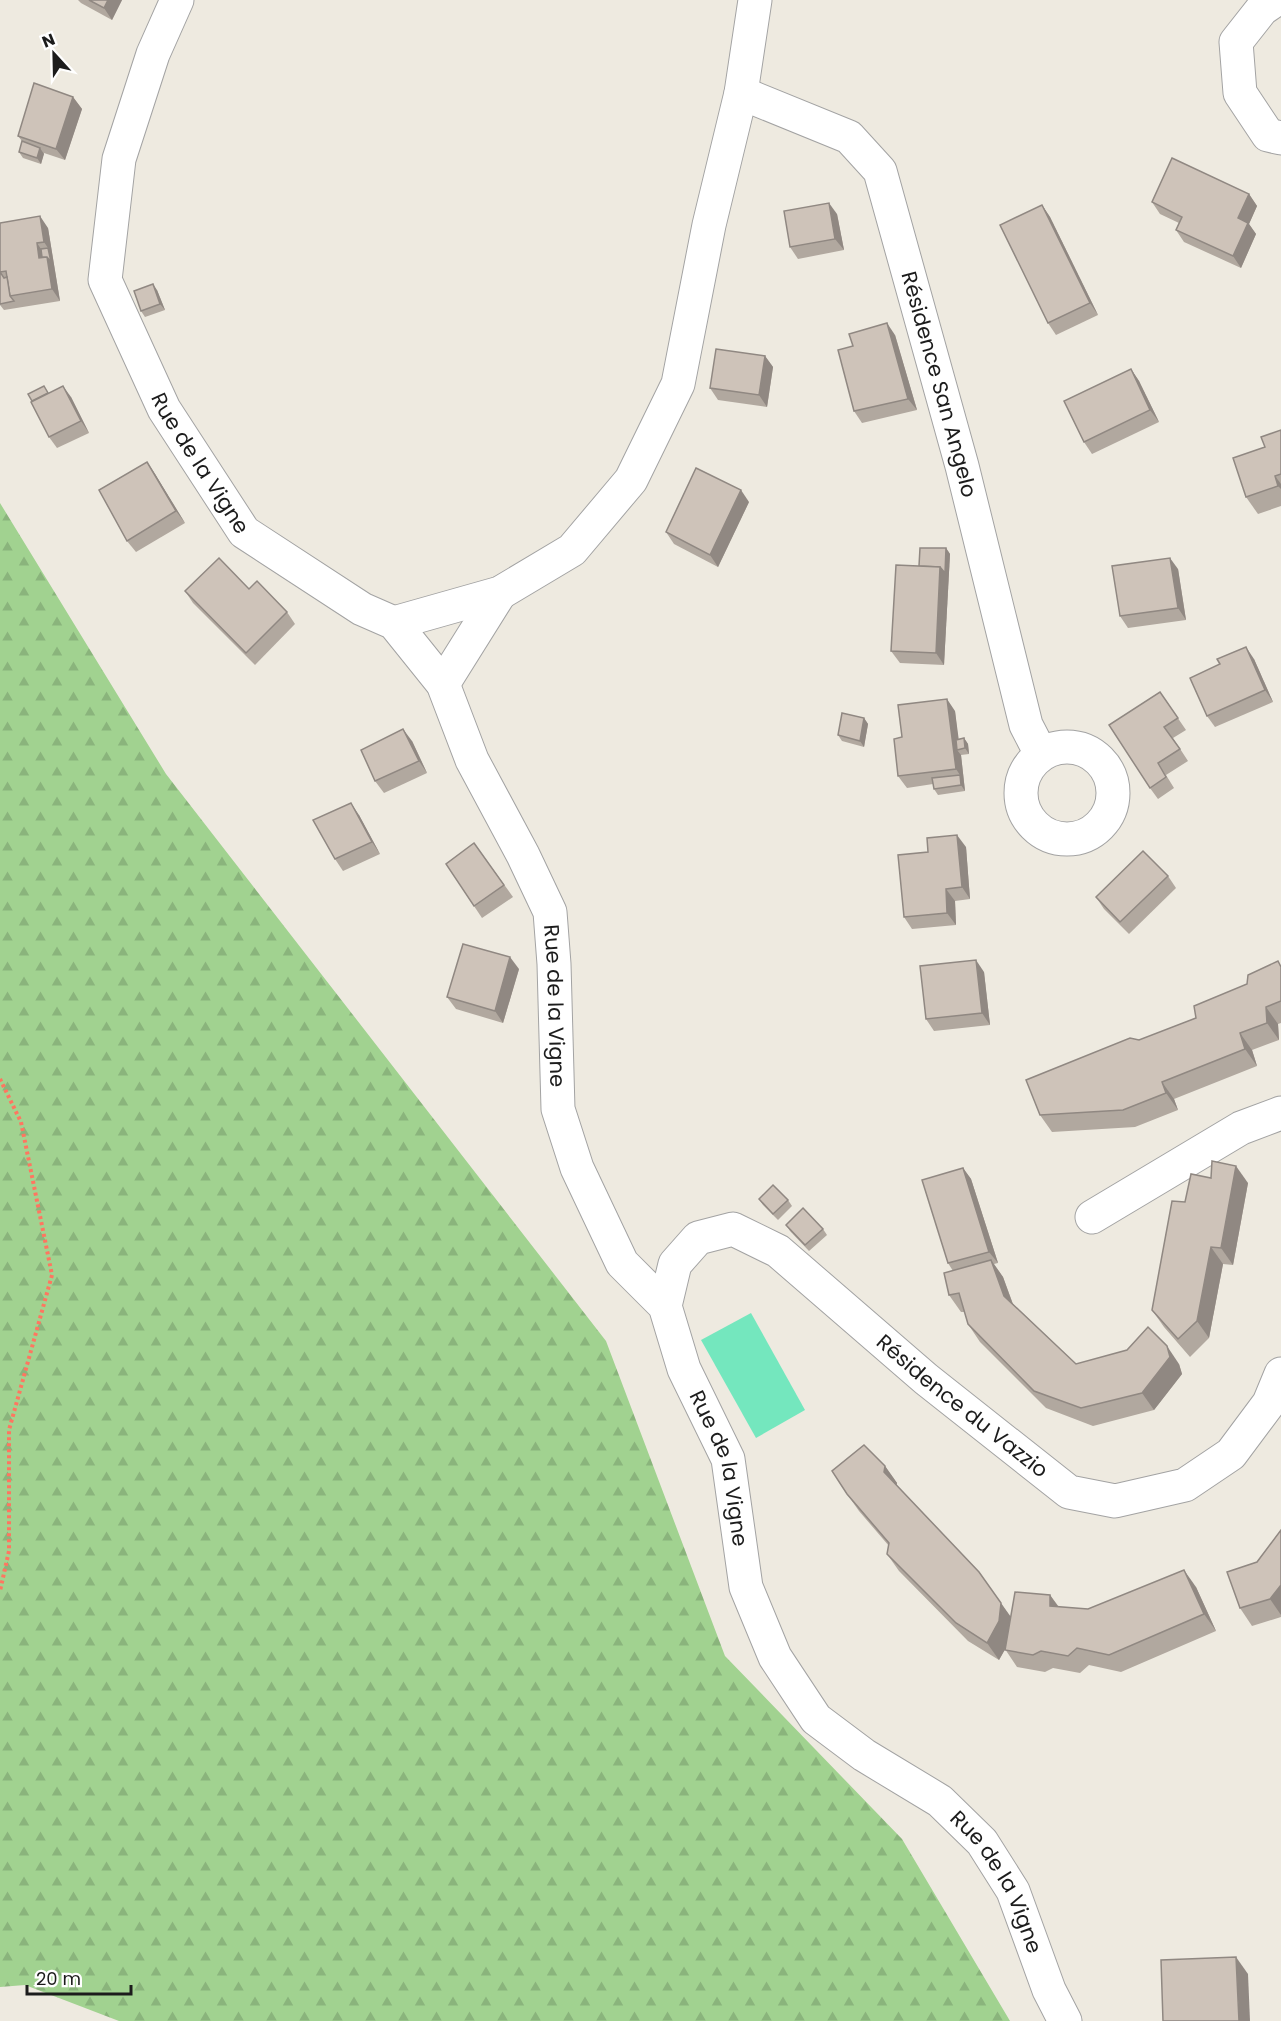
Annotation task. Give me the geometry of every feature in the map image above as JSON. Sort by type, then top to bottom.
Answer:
[{"type":"street","name":"Rue de la Vigne","points":[[177,0],[153,54],[119,159],[105,280],[164,409],[244,532],[362,609],[394,623],[443,684],[472,760],[523,855],[550,912],[554,964],[558,1109],[577,1168],[622,1263],[665,1306],[684,1369],[728,1459],[746,1587],[775,1657],[816,1719],[864,1755],[940,1801],[982,1842],[1013,1891],[1049,1990],[1065,2021]]},
{"type":"street","points":[[394,623],[500,593],[572,550],[631,480],[678,384],[709,225],[741,93],[755,0]]},
{"type":"street","points":[[1275,0],[1262,9],[1236,42],[1240,93],[1268,135],[1281,138]]},
{"type":"street","name":"Résidence San Angelo","points":[[741,93],[849,137],[879,171],[962,466],[1026,725],[1041,754]]},
{"type":"street","points":[[443,684],[500,593]]},
{"type":"street","points":[[1092,1217],[1241,1128],[1281,1113]]},
{"type":"street","name":"Résidence du Vazzio","points":[[665,1306],[675,1263],[698,1238],[733,1229],[778,1251],[926,1379],[1069,1492],[1115,1501],[1185,1485],[1231,1454],[1269,1403],[1281,1374]]},
{"type":"path","points":[[0,1079],[21,1122],[52,1275],[9,1430],[9,1551],[0,1591]]},
{"type":"green space","points":[[0,503],[166,774],[606,1341],[725,1656],[902,1839],[1010,2021],[119,2021],[25,1985],[0,1987]]},
{"type":"green space","points":[[751,1313],[805,1410],[756,1438],[701,1340]]},
{"type":"building","points":[[89,0],[108,0],[104,8]]},
{"type":"building","points":[[34,83],[73,97],[56,149],[18,136]]},
{"type":"building","points":[[22,141],[40,148],[37,158],[19,152]]},
{"type":"building","points":[[1172,158],[1249,194],[1238,218],[1248,223],[1233,256],[1176,230],[1182,217],[1152,202]]},
{"type":"building","points":[[829,203],[835,239],[790,247],[784,211]]},
{"type":"building","points":[[1042,205],[1090,303],[1048,323],[1000,225]]},
{"type":"building","points":[[40,216],[44,242],[37,243],[39,258],[47,257],[52,289],[10,296],[6,271],[0,272],[0,223]]},
{"type":"building","points":[[48,248],[51,262],[47,257],[42,257],[41,249]]},
{"type":"building","points":[[0,272],[4,278],[7,277],[10,296],[14,301],[0,304]]},
{"type":"building","points":[[153,284],[160,304],[141,311],[134,291]]},
{"type":"building","points":[[887,323],[908,399],[854,411],[838,350],[853,346],[849,334]]},
{"type":"building","points":[[716,349],[765,356],[759,395],[710,388]]},
{"type":"building","points":[[1131,369],[1150,410],[1084,442],[1064,401]]},
{"type":"building","points":[[44,386],[48,393],[32,401],[28,394]]},
{"type":"building","points":[[63,386],[81,421],[49,437],[31,402]]},
{"type":"building","points":[[1281,430],[1281,474],[1275,476],[1278,486],[1246,497],[1233,458],[1265,447],[1261,437]]},
{"type":"building","points":[[147,462],[176,511],[127,541],[99,490]]},
{"type":"building","points":[[696,468],[741,490],[710,555],[666,532]]},
{"type":"building","points":[[920,548],[946,548],[945,573],[940,567],[919,566]]},
{"type":"building","points":[[219,558],[249,589],[257,581],[287,612],[246,653],[185,591]]},
{"type":"building","points":[[1170,558],[1178,608],[1120,616],[1112,566]]},
{"type":"building","points":[[896,565],[940,567],[936,653],[891,651]]},
{"type":"building","points":[[1246,647],[1265,690],[1207,716],[1190,678],[1220,664],[1217,659]]},
{"type":"building","points":[[1160,692],[1178,718],[1164,727],[1180,749],[1158,763],[1166,777],[1150,788],[1109,725]]},
{"type":"building","points":[[947,699],[956,769],[898,776],[894,739],[902,737],[898,705]]},
{"type":"building","points":[[842,713],[864,718],[860,741],[838,735]]},
{"type":"building","points":[[403,729],[419,761],[375,781],[361,750]]},
{"type":"building","points":[[964,738],[965,748],[957,750],[956,740]]},
{"type":"building","points":[[960,775],[961,785],[934,789],[932,778]]},
{"type":"building","points":[[351,803],[372,842],[335,859],[313,820]]},
{"type":"building","points":[[957,835],[962,887],[946,889],[947,913],[904,917],[898,855],[928,852],[927,838]]},
{"type":"building","points":[[474,843],[504,885],[474,906],[446,864]]},
{"type":"building","points":[[1143,851],[1168,876],[1120,922],[1096,897]]},
{"type":"building","points":[[463,944],[510,957],[495,1011],[447,997]]},
{"type":"building","points":[[976,960],[982,1013],[926,1019],[920,966]]},
{"type":"building","points":[[1278,961],[1281,967],[1281,1001],[1266,1007],[1267,1023],[1240,1033],[1245,1049],[1162,1082],[1166,1093],[1123,1110],[1040,1115],[1026,1080],[1130,1038],[1139,1040],[1196,1018],[1194,1006],[1247,984],[1248,975]]},
{"type":"building","points":[[1212,1161],[1236,1166],[1221,1248],[1211,1247],[1197,1321],[1178,1339],[1152,1310],[1172,1201],[1185,1202],[1191,1174],[1211,1178]]},
{"type":"building","points":[[963,1168],[989,1252],[948,1263],[922,1180]]},
{"type":"building","points":[[773,1185],[788,1200],[773,1214],[759,1199]]},
{"type":"building","points":[[803,1208],[823,1229],[805,1245],[786,1225]]},
{"type":"building","points":[[991,1260],[1004,1296],[1076,1364],[1127,1350],[1148,1327],[1167,1346],[1170,1357],[1142,1393],[1081,1408],[1034,1391],[968,1324],[959,1293],[949,1295],[944,1273]]},
{"type":"building","points":[[864,1445],[885,1466],[884,1472],[979,1572],[1001,1603],[999,1621],[987,1643],[956,1623],[887,1554],[889,1543],[847,1494],[832,1471]]},
{"type":"building","points":[[1281,1530],[1281,1585],[1270,1599],[1240,1608],[1227,1572],[1257,1562]]},
{"type":"building","points":[[1184,1570],[1204,1614],[1109,1655],[1077,1648],[1068,1656],[1041,1651],[1033,1655],[1005,1650],[1015,1592],[1050,1595],[1050,1606],[1088,1609]]},
{"type":"building","points":[[1236,1957],[1239,2021],[1163,2021],[1161,1960]]}]
